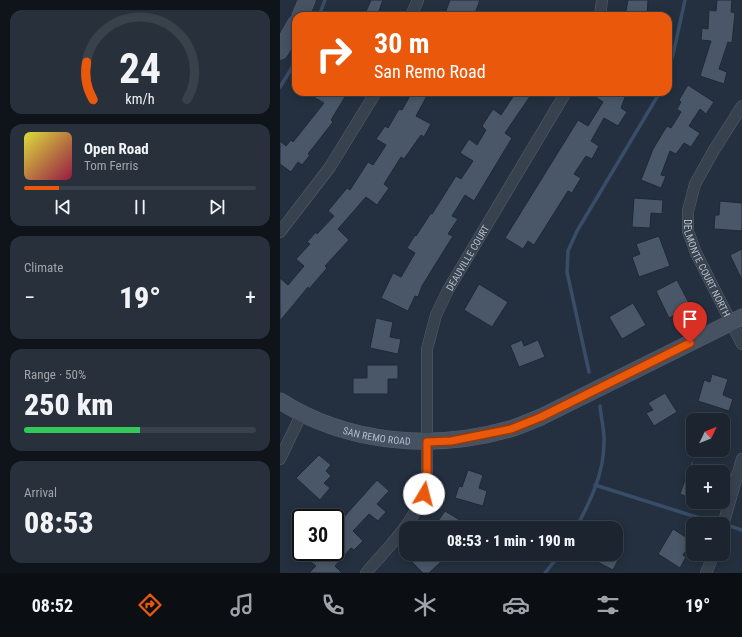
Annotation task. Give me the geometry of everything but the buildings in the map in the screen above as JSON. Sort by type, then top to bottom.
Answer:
[{"type":"street","points":[[302,12],[307,0]]},
{"type":"street","points":[[413,12],[418,0]]},
{"type":"street","points":[[600,12],[602,0]]},
{"type":"street","points":[[280,51],[292,30]]},
{"type":"street","points":[[280,232],[330,167],[374,96]]},
{"type":"street","name":"DEAUVILLE COURT","points":[[366,573],[406,525],[421,502],[426,483],[427,349],[436,315],[448,290],[564,96]]},
{"type":"street","name":"DELMONTE COURT NORTH","points":[[742,106],[714,150],[695,184],[688,211],[688,231],[696,253],[737,320],[742,344]]},
{"type":"street","name":"SAN REMO ROAD","points":[[280,401],[302,413],[356,433],[390,439],[427,442],[451,441],[511,429],[541,417],[737,320]]},
{"type":"street","points":[[280,459],[302,413]]},
{"type":"street","points":[[725,517],[742,459]]},
{"type":"street","points":[[706,573],[711,561]]},
{"type":"waterway","points":[[320,12],[325,0]]},
{"type":"waterway","points":[[672,58],[685,0]]},
{"type":"waterway","points":[[280,87],[292,68]]},
{"type":"waterway","points":[[589,372],[567,272],[568,251],[577,231],[658,96]]},
{"type":"waterway","points":[[580,521],[591,498],[602,465],[604,439],[600,406]]},
{"type":"waterway","points":[[595,485],[696,517]]},
{"type":"waterway","points":[[730,526],[742,530]]},
{"type":"waterway","points":[[545,573],[554,561]]},
{"type":"route","points":[[424,494],[427,473],[427,442],[451,441],[511,429],[541,417],[690,343]]}]
